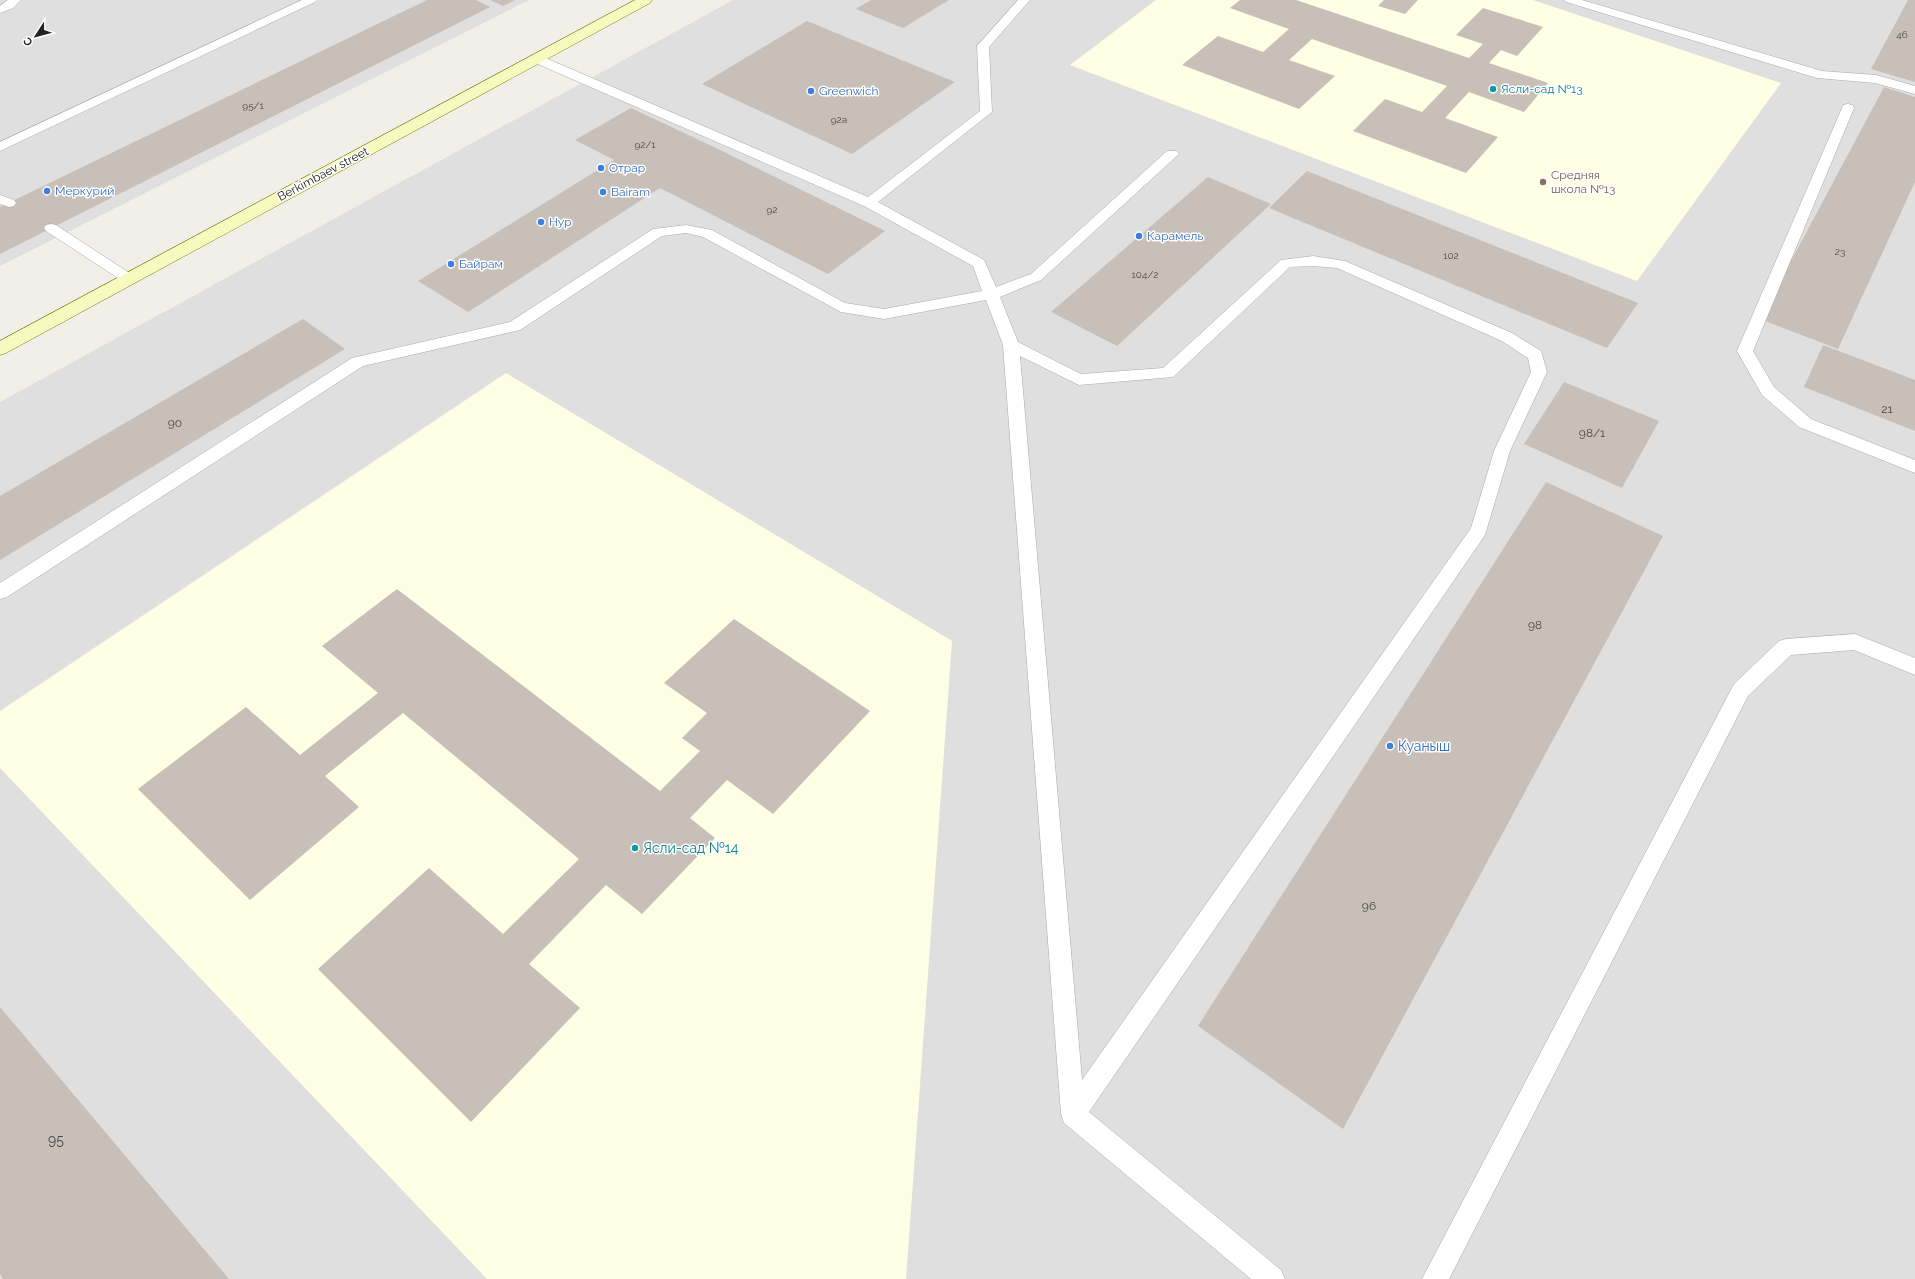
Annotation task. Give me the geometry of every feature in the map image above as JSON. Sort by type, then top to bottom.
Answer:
[{"type":"street","name":"Berkimbaev street","points":[[0,349],[646,0]]},
{"type":"lane","points":[[0,10],[9,6],[15,0]]},
{"type":"lane","points":[[0,147],[311,0]]},
{"type":"lane","points":[[869,203],[986,112],[983,46],[1024,0]]},
{"type":"lane","points":[[1570,0],[1821,76],[1876,79],[1915,90]]},
{"type":"lane","points":[[537,58],[869,203],[979,263],[1011,345],[1073,1114],[1272,1279]]},
{"type":"lane","points":[[1848,108],[1745,351],[1768,391],[1805,423],[1915,467]]},
{"type":"lane","points":[[0,592],[358,362],[515,326],[658,232],[686,229],[707,233],[841,307],[884,314],[992,294],[1036,277],[1172,154]]},
{"type":"lane","points":[[51,228],[128,279]]},
{"type":"lane","points":[[1011,345],[1079,380],[1167,372],[1286,263],[1313,261],[1340,264],[1507,337],[1535,355],[1539,372],[1502,450],[1479,530],[1073,1114]]},
{"type":"lane","points":[[1435,1279],[1741,690],[1786,647],[1855,642],[1915,667]]},
{"type":"shaded area","points":[[0,0],[529,0],[0,266]]},
{"type":"shaded area","points":[[733,0],[1915,0],[1915,1279],[0,1279],[0,402]]},
{"type":"shaded area","name":"Средняя школа №13","points":[[1156,0],[1533,0],[1781,83],[1637,281],[1070,65]]},
{"type":"shaded area","points":[[506,373],[952,641],[906,1279],[487,1279],[0,768],[0,711]]},
{"type":"building","points":[[427,0],[476,0],[490,7],[0,254],[0,207]]},
{"type":"building","points":[[490,0],[515,0],[503,6]]},
{"type":"building","points":[[871,0],[949,0],[903,28],[856,9]]},
{"type":"building","name":"Ясли-сад №13","points":[[1240,0],[1296,0],[1469,58],[1483,44],[1456,35],[1483,8],[1543,27],[1517,56],[1501,50],[1489,63],[1548,83],[1524,112],[1469,92],[1445,118],[1498,137],[1466,173],[1353,131],[1385,99],[1422,112],[1447,86],[1312,39],[1289,60],[1335,76],[1299,109],[1182,65],[1218,36],[1263,52],[1289,29],[1230,8]]},
{"type":"building","points":[[1384,0],[1418,0],[1405,14],[1378,6]]},
{"type":"building","points":[[1908,0],[1915,0],[1915,82],[1871,69]]},
{"type":"building","points":[[807,21],[955,82],[852,154],[702,84]]},
{"type":"building","points":[[1884,87],[1915,97],[1915,182],[1838,349],[1760,319]]},
{"type":"building","points":[[631,108],[885,231],[828,274],[660,188],[468,312],[418,281],[614,160],[575,140]]},
{"type":"building","points":[[1307,171],[1638,303],[1607,348],[1269,208]]},
{"type":"building","points":[[1208,177],[1271,204],[1117,346],[1051,312]]},
{"type":"building","points":[[303,319],[345,349],[0,560],[0,496]]},
{"type":"building","points":[[1823,345],[1915,380],[1915,431],[1804,387]]},
{"type":"building","points":[[1564,382],[1659,421],[1622,488],[1524,444]]},
{"type":"building","points":[[1546,482],[1663,536],[1343,1129],[1198,1026]]},
{"type":"building","name":"Ясли-сад №14","points":[[397,589],[660,791],[700,751],[682,738],[707,713],[664,683],[734,619],[870,711],[773,814],[727,780],[690,818],[715,838],[642,914],[606,885],[529,964],[580,1008],[471,1122],[318,969],[429,868],[503,934],[579,859],[403,713],[325,776],[359,807],[250,900],[138,789],[246,707],[300,755],[378,693],[322,646]]},
{"type":"building","points":[[0,1007],[229,1279],[3,1279],[0,1274]]},
{"type":"place","name":"Ясли-сад №13","points":[[1493,89]]},
{"type":"place","name":"Greenwich","points":[[811,91]]},
{"type":"place","name":"Отрар","points":[[601,168]]},
{"type":"place","name":"Средняя школа №13","points":[[1543,182]]},
{"type":"place","name":"Меркурий","points":[[47,191]]},
{"type":"place","name":"Bairam","points":[[603,192]]},
{"type":"place","name":"Нур","points":[[541,222]]},
{"type":"place","name":"Карамель","points":[[1139,236]]},
{"type":"place","name":"Байрам","points":[[451,264]]},
{"type":"place","name":"Куаныш","points":[[1390,746]]},
{"type":"place","name":"Ясли-сад №14","points":[[635,848]]}]
